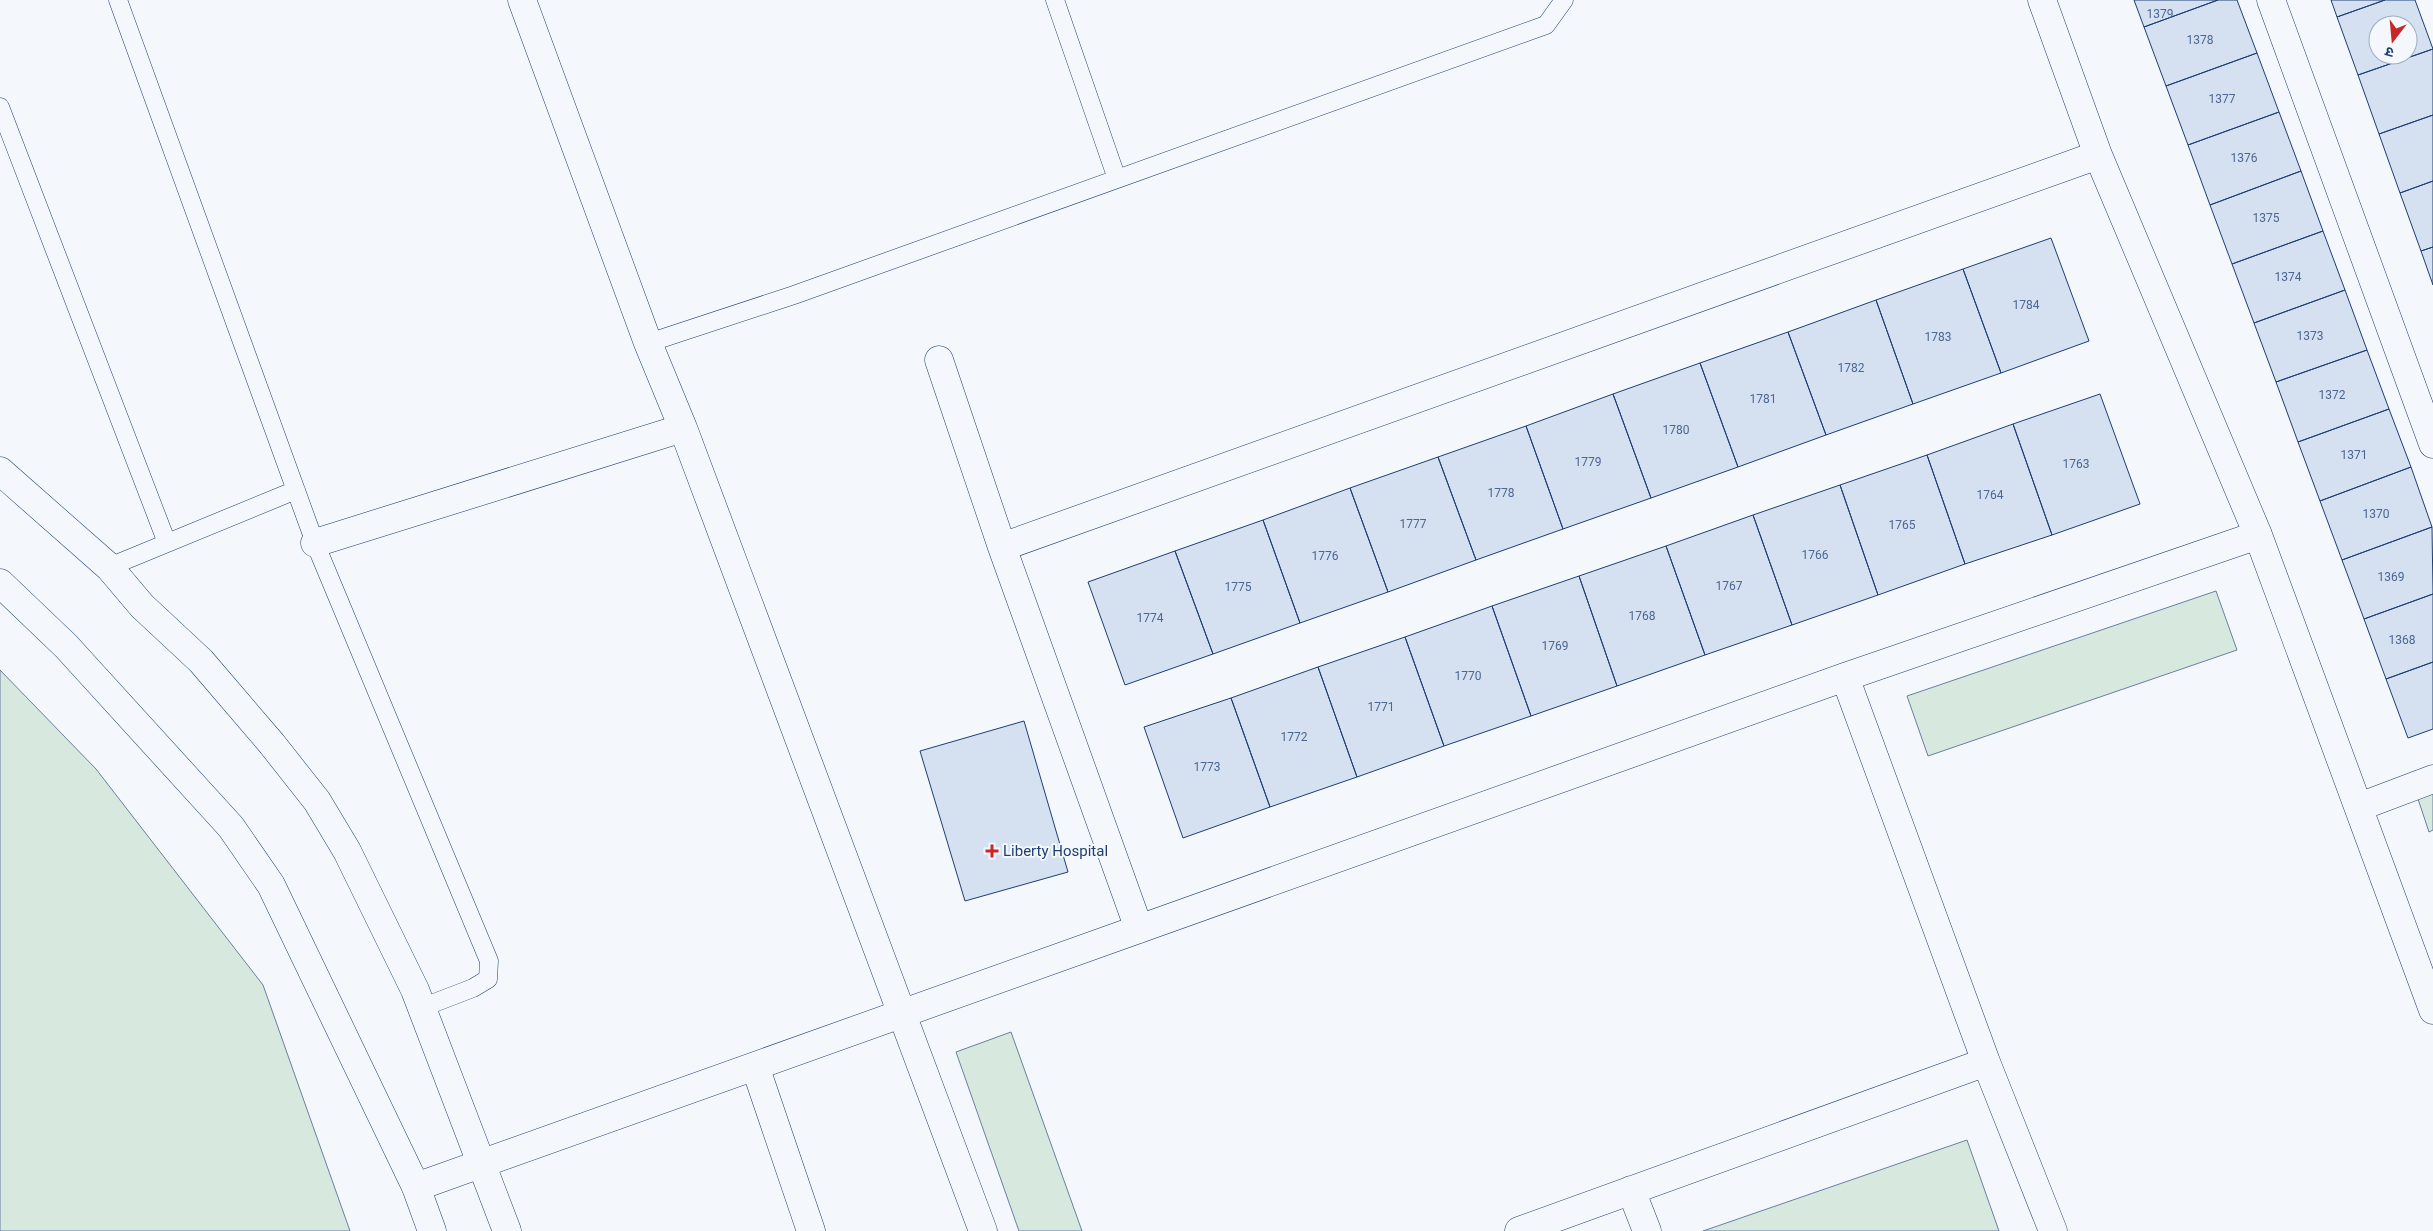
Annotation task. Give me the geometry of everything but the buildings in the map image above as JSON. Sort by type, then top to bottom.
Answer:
[{"type":"street","points":[[522,0],[648,343],[683,428],[983,1231]]},
{"type":"street","points":[[2042,0],[2098,155],[2258,535],[2433,1010]]},
{"type":"street","points":[[2271,0],[2431,430]]},
{"type":"street","points":[[1002,546],[2098,155]]},
{"type":"street","points":[[939,360],[1002,546],[1139,929]]},
{"type":"street","points":[[315,543],[683,428]]},
{"type":"street","points":[[0,471],[109,567],[142,606],[201,661],[272,744],[317,801],[346,852],[421,1008],[483,1164],[507,1231]]},
{"type":"street","points":[[416,1187],[1845,677],[2258,535]]},
{"type":"street","points":[[0,583],[66,646],[231,827],[271,885],[416,1187],[432,1231]]},
{"type":"street","points":[[1845,677],[1986,1062],[2053,1231]]},
{"type":"street","points":[[2359,808],[2433,779]]},
{"type":"street","points":[[1518,1231],[1986,1062]]},
{"type":"street","points":[[755,1066],[812,1231]]},
{"type":"street","points":[[1632,1190],[1647,1231]]},
{"type":"lane","points":[[118,0],[315,543],[489,961],[488,979],[473,988],[421,1008]]},
{"type":"lane","points":[[1055,0],[1117,179]]},
{"type":"lane","points":[[648,343],[794,295],[1546,25],[1564,0]]},
{"type":"lane","points":[[0,107],[167,543]]},
{"type":"lane","points":[[109,567],[296,490]]},
{"type":"shaded area","points":[[2216,591],[2237,650],[1928,756],[1907,696]]},
{"type":"shaded area","points":[[0,670],[96,769],[263,985],[350,1231],[0,1231]]},
{"type":"shaded area","points":[[2433,778],[2433,830],[2429,832],[2413,784]]},
{"type":"shaded area","points":[[1011,1032],[1082,1231],[1019,1231],[956,1052]]},
{"type":"shaded area","points":[[1967,1140],[1999,1231],[1703,1231]]},
{"type":"place","name":"Liberty Hospital","points":[[992,851]]}]
